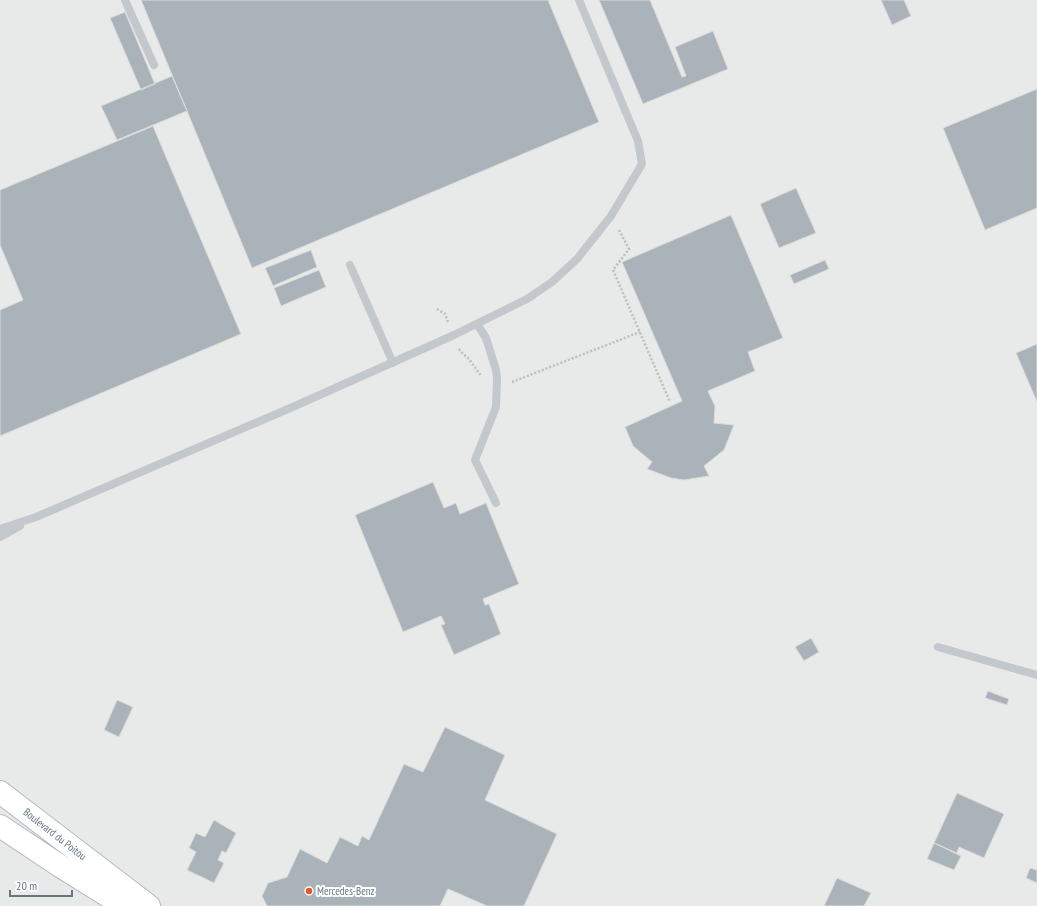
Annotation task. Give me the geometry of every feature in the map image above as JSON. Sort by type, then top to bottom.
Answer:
[{"type":"main road","name":"Boulevard du Poitou","points":[[0,792],[149,906]]},
{"type":"main road","name":"Boulevard du Poitou","points":[[0,826],[124,906]]},
{"type":"lane","points":[[125,0],[154,65]]},
{"type":"lane","points":[[0,529],[36,517],[393,363],[527,299],[552,282],[577,259],[611,216],[642,164],[638,141],[579,0]]},
{"type":"lane","points":[[350,265],[393,363]]},
{"type":"lane","points":[[477,324],[486,338],[496,370],[496,408],[475,460],[496,503]]},
{"type":"lane","points":[[0,537],[36,517]]},
{"type":"lane","points":[[938,647],[1037,675]]},
{"type":"path","points":[[611,216],[629,249],[613,270],[670,402]]},
{"type":"path","points":[[437,309],[445,314],[461,352],[469,359],[488,384],[496,388],[640,332]]},
{"type":"shaded area","points":[[0,0],[1037,0],[1037,906],[0,906]]},
{"type":"building","points":[[141,0],[548,0],[599,122],[252,268]]},
{"type":"building","points":[[599,0],[650,0],[682,77],[686,76],[675,47],[713,31],[728,69],[643,104]]},
{"type":"building","points":[[881,0],[904,0],[911,16],[892,25]]},
{"type":"building","points":[[125,12],[155,84],[141,90],[110,18]]},
{"type":"building","points":[[172,76],[187,111],[117,140],[101,106]]},
{"type":"building","points":[[1037,89],[1037,208],[985,230],[943,128]]},
{"type":"building","points":[[153,126],[241,334],[0,436],[0,310],[23,300],[0,245],[0,190]]},
{"type":"building","points":[[796,188],[816,233],[779,248],[760,204]]},
{"type":"building","points":[[731,215],[783,338],[748,352],[755,371],[708,391],[715,406],[714,423],[734,425],[724,450],[704,466],[709,476],[684,480],[671,478],[647,469],[652,462],[633,446],[625,427],[682,401],[622,262]]},
{"type":"building","points":[[311,250],[317,267],[273,286],[265,268]]},
{"type":"building","points":[[825,260],[829,269],[794,284],[790,275]]},
{"type":"building","points":[[319,270],[326,287],[281,306],[274,288]]},
{"type":"building","points":[[1037,344],[1037,402],[1016,353]]},
{"type":"building","points":[[433,482],[444,508],[456,503],[460,514],[486,503],[519,584],[483,599],[485,605],[489,604],[501,634],[454,655],[441,625],[445,624],[441,616],[403,632],[355,515]]},
{"type":"building","points":[[811,638],[819,652],[804,661],[795,647]]},
{"type":"building","points":[[988,691],[1009,699],[1007,705],[985,698]]},
{"type":"building","points":[[117,700],[133,707],[119,737],[104,730]]},
{"type":"building","points":[[445,727],[505,755],[485,800],[557,834],[524,906],[487,906],[448,889],[440,906],[267,906],[262,896],[268,883],[287,877],[300,849],[327,863],[340,837],[358,846],[362,836],[369,840],[404,764],[423,772]]},
{"type":"building","points":[[957,793],[1004,814],[984,858],[959,847],[957,853],[934,843]]},
{"type":"building","points":[[214,820],[236,833],[226,853],[222,851],[218,860],[224,863],[214,883],[187,870],[196,852],[189,848],[196,833],[205,837]]},
{"type":"building","points":[[934,843],[961,856],[954,870],[927,859]]},
{"type":"building","points":[[1030,868],[1037,870],[1037,883],[1026,878]]},
{"type":"building","points":[[837,878],[871,893],[864,906],[824,906]]},
{"type":"place","name":"Mercedes-Benz","points":[[309,891]]}]
